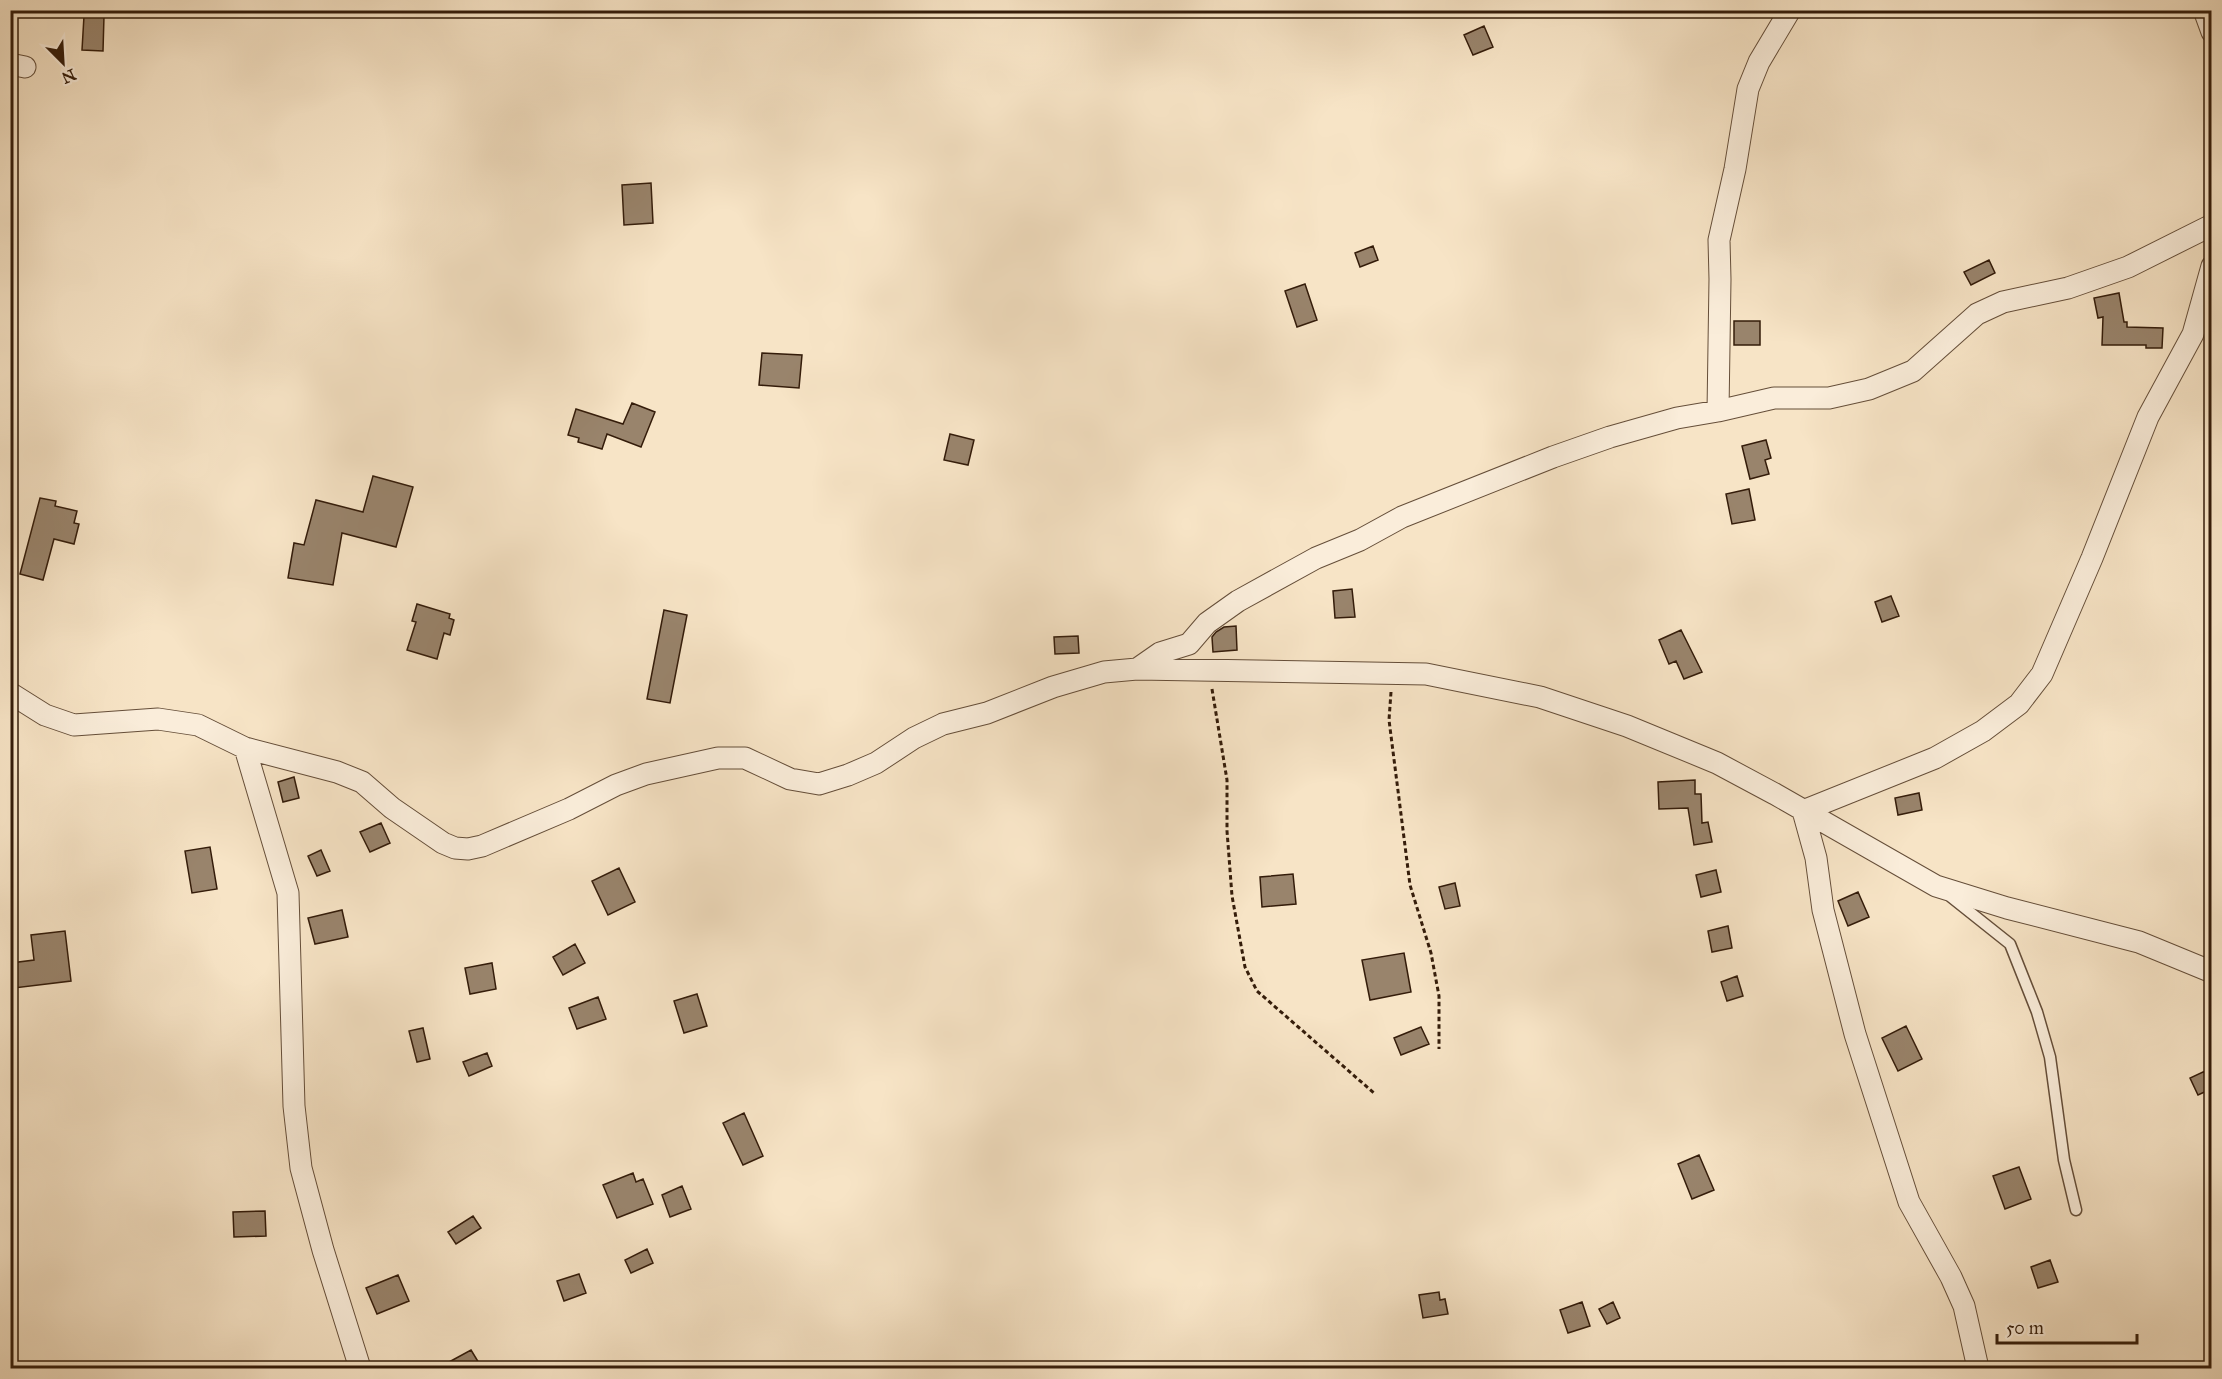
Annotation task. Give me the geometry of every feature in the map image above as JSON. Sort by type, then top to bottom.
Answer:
[{"type":"street","points":[[1718,411],[1719,240],[1735,169],[1748,89],[1759,62],[1790,10]]},
{"type":"street","points":[[2204,10],[2211,33]]},
{"type":"street","points":[[1137,669],[1160,653],[1189,644],[1207,623],[1238,601],[1316,558],[1360,540],[1402,517],[1582,446],[1677,418],[1774,398],[1829,398],[1869,389],[1913,371],[1977,314],[2003,302],[2068,288],[2128,267],[2211,225]]},
{"type":"street","points":[[1803,811],[1935,758],[1983,731],[2019,704],[2042,674],[2092,558],[2148,417],[2193,334],[2211,266]]},
{"type":"street","points":[[10,693],[45,715],[74,725],[158,719],[198,725],[245,748],[337,772],[362,782],[392,808],[430,835],[455,848],[468,849],[570,809],[616,785],[646,774],[718,758],[745,758],[790,779],[819,784],[876,763],[914,738],[943,724],[987,713],[1053,687],[1104,672],[1137,669],[1426,674],[1540,697],[1627,726],[1717,763],[1936,886],[2007,908],[2139,942],[2211,972]]},
{"type":"street","points":[[245,748],[288,893],[294,1106],[301,1168],[323,1250],[360,1368]]},
{"type":"street","points":[[1803,811],[1816,858],[1824,910],[1855,1034],[1910,1202],[1951,1276],[1964,1306],[1978,1368]]},
{"type":"lane","points":[[1936,886],[2010,944],[2037,1012],[2050,1057],[2064,1160],[2076,1210]]},
{"type":"path","points":[[1208,670],[1227,780],[1227,831],[1232,896],[1245,967],[1257,991],[1374,1093]]},
{"type":"path","points":[[1392,672],[1389,720],[1397,788],[1410,885],[1431,953],[1439,996],[1439,1049]]},
{"type":"building","points":[[84,16],[104,16],[103,51],[82,50]]},
{"type":"building","points":[[1484,26],[1493,47],[1473,55],[1464,35]]},
{"type":"building","points":[[651,183],[653,223],[624,225],[622,185]]},
{"type":"building","points":[[1373,246],[1378,260],[1360,267],[1355,253]]},
{"type":"building","points":[[1989,260],[1995,273],[1971,285],[1964,272]]},
{"type":"building","points":[[1305,284],[1317,320],[1297,327],[1285,291]]},
{"type":"building","points":[[2119,293],[2127,327],[2163,328],[2162,348],[2146,348],[2146,345],[2102,345],[2103,317],[2098,318],[2094,298]]},
{"type":"building","points":[[1734,321],[1760,321],[1760,345],[1734,345]]},
{"type":"building","points":[[762,353],[802,355],[799,388],[759,385]]},
{"type":"building","points":[[632,403],[655,412],[641,447],[607,434],[602,449],[578,442],[579,438],[568,435],[576,409],[623,424]]},
{"type":"building","points":[[950,434],[974,440],[968,465],[944,460]]},
{"type":"building","points":[[1766,440],[1771,458],[1765,460],[1769,474],[1750,479],[1742,446]]},
{"type":"building","points":[[373,476],[413,487],[396,547],[342,533],[333,585],[288,578],[294,543],[304,545],[316,500],[363,512]]},
{"type":"building","points":[[1749,489],[1755,520],[1732,524],[1726,494]]},
{"type":"building","points":[[40,498],[56,501],[55,506],[77,511],[74,523],[79,524],[74,544],[54,539],[43,580],[20,574]]},
{"type":"building","points":[[1352,589],[1355,617],[1335,618],[1333,591]]},
{"type":"building","points":[[1891,596],[1899,616],[1882,622],[1875,602]]},
{"type":"building","points":[[417,604],[450,614],[449,618],[454,620],[450,635],[444,633],[437,659],[407,650],[416,622],[412,621]]},
{"type":"building","points":[[664,610],[687,615],[670,703],[647,699]]},
{"type":"building","points":[[1236,626],[1237,650],[1213,652],[1212,637],[1216,632],[1224,627]]},
{"type":"building","points":[[1681,630],[1702,672],[1684,679],[1676,661],[1669,664],[1659,640]]},
{"type":"building","points":[[1078,636],[1079,653],[1055,654],[1054,637]]},
{"type":"building","points":[[294,777],[299,798],[283,802],[278,782]]},
{"type":"building","points":[[1695,780],[1695,794],[1701,794],[1702,823],[1708,822],[1712,842],[1694,845],[1688,808],[1659,809],[1658,782]]},
{"type":"building","points":[[1919,793],[1922,810],[1898,815],[1895,798]]},
{"type":"building","points":[[381,823],[390,843],[370,852],[360,832]]},
{"type":"building","points":[[210,847],[217,889],[192,893],[185,851]]},
{"type":"building","points":[[321,850],[330,871],[317,876],[308,856]]},
{"type":"building","points":[[619,868],[635,902],[608,915],[592,881]]},
{"type":"building","points":[[1716,870],[1721,892],[1701,897],[1696,875]]},
{"type":"building","points":[[1293,874],[1296,904],[1262,907],[1260,877]]},
{"type":"building","points":[[1455,883],[1460,906],[1445,909],[1439,887]]},
{"type":"building","points":[[1858,892],[1869,917],[1848,926],[1838,901]]},
{"type":"building","points":[[342,910],[348,937],[315,944],[308,918]]},
{"type":"building","points":[[1728,926],[1732,948],[1712,952],[1708,931]]},
{"type":"building","points":[[65,931],[71,981],[14,988],[11,963],[34,960],[31,935]]},
{"type":"building","points":[[575,944],[585,963],[563,975],[553,957]]},
{"type":"building","points":[[1404,953],[1411,992],[1370,1000],[1362,960]]},
{"type":"building","points":[[492,963],[496,989],[470,994],[465,968]]},
{"type":"building","points":[[1737,976],[1743,996],[1727,1001],[1721,982]]},
{"type":"building","points":[[697,994],[707,1026],[684,1033],[674,1001]]},
{"type":"building","points":[[598,997],[606,1019],[577,1029],[569,1008]]},
{"type":"building","points":[[1906,1026],[1922,1059],[1898,1071],[1882,1038]]},
{"type":"building","points":[[1421,1027],[1429,1044],[1401,1055],[1394,1038]]},
{"type":"building","points":[[423,1028],[430,1059],[417,1062],[409,1031]]},
{"type":"building","points":[[487,1053],[492,1066],[469,1076],[463,1062]]},
{"type":"building","points":[[2205,1071],[2211,1089],[2198,1095],[2190,1078]]},
{"type":"building","points":[[744,1113],[763,1156],[743,1165],[723,1123]]},
{"type":"building","points":[[1699,1155],[1714,1190],[1692,1199],[1678,1164]]},
{"type":"building","points":[[2019,1167],[2031,1199],[2005,1209],[1993,1176]]},
{"type":"building","points":[[633,1173],[636,1182],[643,1179],[653,1204],[617,1218],[603,1185]]},
{"type":"building","points":[[682,1186],[691,1209],[670,1217],[662,1195]]},
{"type":"building","points":[[265,1211],[266,1236],[234,1237],[233,1212]]},
{"type":"building","points":[[473,1216],[481,1228],[456,1244],[448,1232]]},
{"type":"building","points":[[647,1249],[653,1263],[631,1273],[625,1260]]},
{"type":"building","points":[[2050,1260],[2058,1282],[2038,1288],[2031,1267]]},
{"type":"building","points":[[579,1274],[586,1293],[564,1301],[557,1281]]},
{"type":"building","points":[[398,1275],[409,1301],[377,1314],[366,1288]]},
{"type":"building","points":[[1439,1292],[1440,1300],[1445,1299],[1448,1314],[1423,1318],[1419,1295]]},
{"type":"building","points":[[1582,1302],[1590,1326],[1568,1333],[1560,1310]]},
{"type":"building","points":[[1613,1302],[1620,1318],[1607,1324],[1599,1309]]},
{"type":"building","points":[[471,1350],[482,1368],[438,1368]]}]
